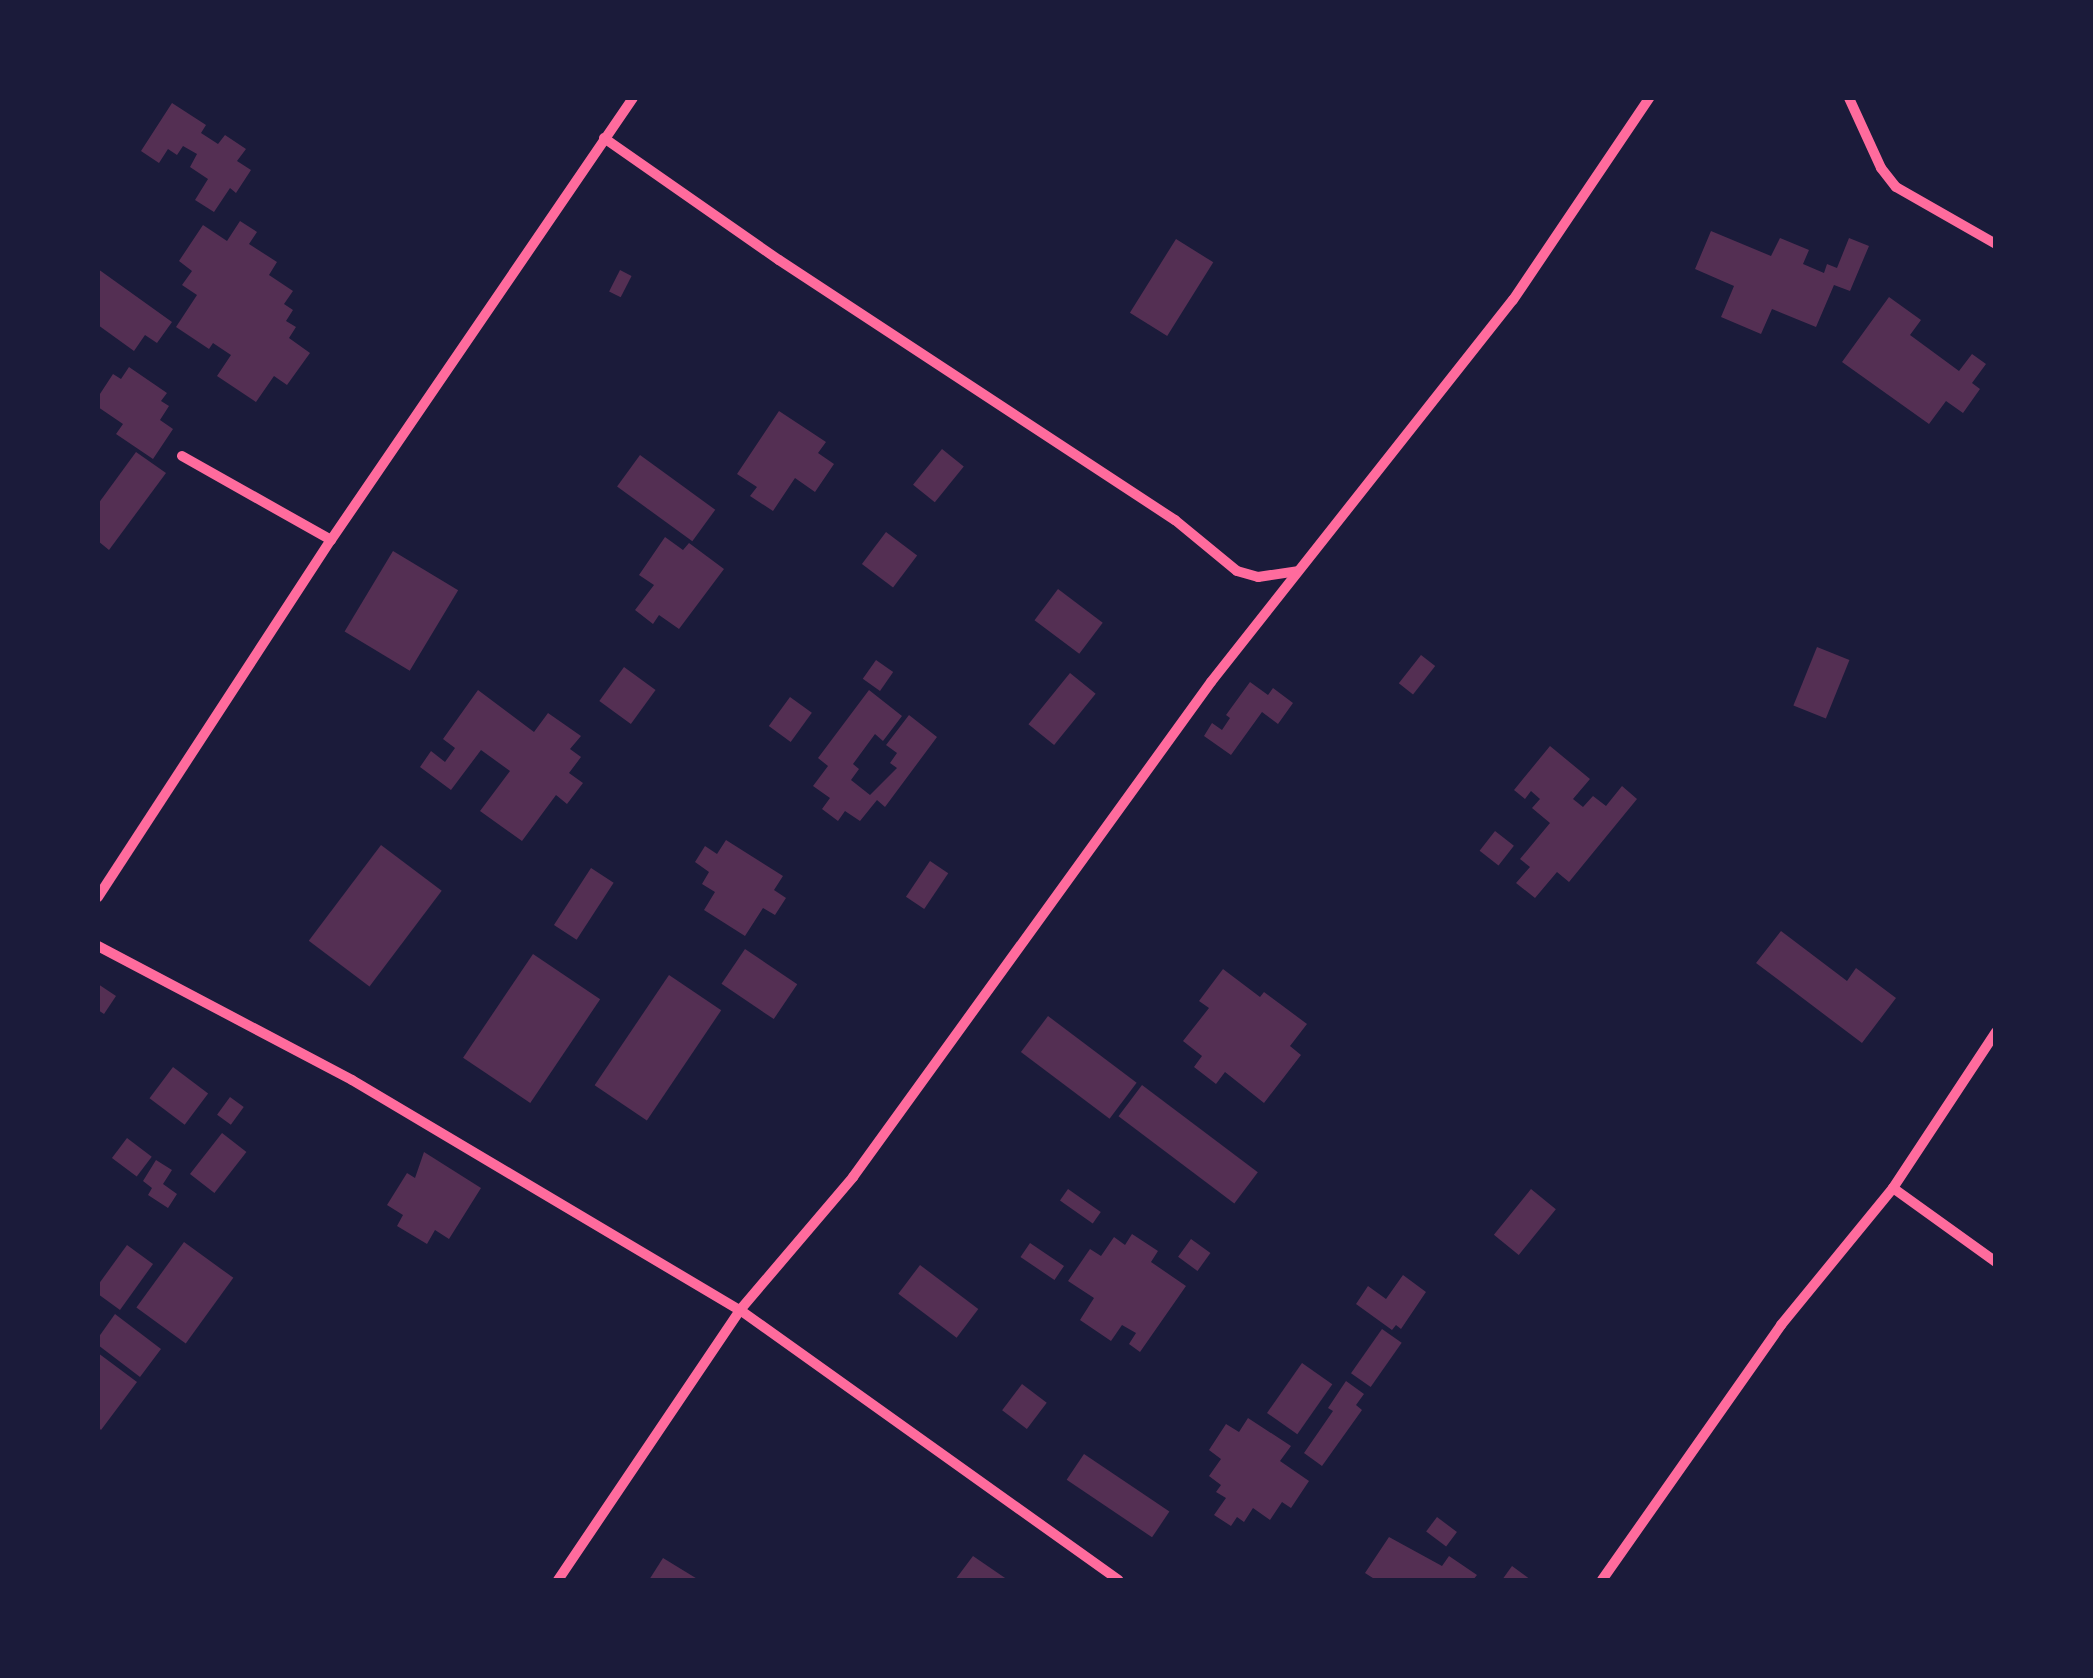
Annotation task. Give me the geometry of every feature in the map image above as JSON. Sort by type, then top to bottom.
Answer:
[{"type":"street","points":[[98,897],[331,540],[633,98]]},
{"type":"street","points":[[558,1580],[740,1310],[852,1177],[1211,682],[1513,300],[1648,98]]},
{"type":"street","points":[[1849,98],[1880,168],[1896,186],[1996,244]]},
{"type":"street","points":[[604,138],[779,260],[1175,520],[1237,571],[1258,577],[1300,570]]},
{"type":"street","points":[[182,456],[331,540]]},
{"type":"street","points":[[98,946],[352,1080],[740,1310],[1119,1580]]},
{"type":"street","points":[[1602,1580],[1781,1325],[1893,1188],[1996,1032]]},
{"type":"street","points":[[1893,1188],[1996,1262]]},
{"type":"building","points":[[172,103],[206,125],[201,133],[218,144],[225,135],[246,149],[237,161],[251,170],[236,193],[230,188],[214,212],[195,200],[208,179],[190,167],[197,154],[183,146],[177,155],[168,149],[159,163],[141,151]]},
{"type":"building","points":[[240,221],[257,232],[249,244],[277,262],[269,275],[293,291],[284,304],[293,310],[286,321],[296,327],[289,338],[310,353],[287,385],[274,376],[256,402],[217,376],[231,355],[213,343],[209,349],[176,327],[197,295],[182,285],[192,271],[179,261],[203,225],[227,241]]},
{"type":"building","points":[[1711,231],[1771,256],[1780,238],[1809,250],[1803,264],[1824,273],[1827,264],[1837,268],[1849,238],[1869,246],[1850,291],[1834,285],[1816,327],[1772,309],[1761,334],[1721,317],[1734,286],[1695,269]]},
{"type":"building","points":[[1176,239],[1213,262],[1167,336],[1130,313]]},
{"type":"building","points":[[98,269],[172,322],[157,343],[145,335],[134,351],[98,325]]},
{"type":"building","points":[[620,270],[632,276],[621,297],[609,291]]},
{"type":"building","points":[[1889,297],[1921,320],[1910,335],[1959,371],[1972,354],[1986,364],[1972,383],[1980,389],[1963,413],[1946,401],[1929,424],[1842,362]]},
{"type":"building","points":[[129,367],[167,393],[161,401],[169,406],[160,420],[173,429],[153,459],[116,434],[123,424],[98,407],[98,397],[113,374],[121,379]]},
{"type":"building","points":[[779,411],[826,442],[818,453],[834,464],[815,492],[795,478],[773,511],[750,496],[757,487],[737,474]]},
{"type":"building","points":[[942,449],[964,467],[935,502],[913,485]]},
{"type":"building","points":[[136,452],[166,473],[109,550],[98,541],[98,504]]},
{"type":"building","points":[[640,455],[715,510],[692,541],[617,487]]},
{"type":"building","points":[[886,532],[917,555],[893,587],[862,564]]},
{"type":"building","points":[[665,537],[683,550],[689,543],[724,569],[679,629],[659,615],[653,624],[635,610],[654,585],[639,575]]},
{"type":"building","points":[[393,551],[458,590],[410,671],[345,632]]},
{"type":"building","points":[[1058,589],[1103,623],[1079,654],[1035,620]]},
{"type":"building","points":[[1817,647],[1849,660],[1826,719],[1793,705]]},
{"type":"building","points":[[1421,655],[1435,666],[1413,694],[1399,683]]},
{"type":"building","points":[[876,660],[893,672],[880,691],[863,679]]},
{"type":"building","points":[[624,667],[656,690],[631,724],[599,701]]},
{"type":"building","points":[[1070,673],[1096,694],[1054,745],[1028,724]]},
{"type":"building","points":[[1250,682],[1268,695],[1273,688],[1293,703],[1278,724],[1262,712],[1231,755],[1204,736],[1212,723],[1222,730],[1230,718],[1226,715]]},
{"type":"building","points":[[478,690],[534,732],[548,713],[581,736],[570,749],[581,757],[569,773],[583,783],[567,804],[556,795],[522,841],[480,811],[510,771],[481,750],[451,790],[420,767],[431,751],[445,762],[455,748],[443,739]]},
{"type":"building","points":[[869,690],[902,716],[883,741],[875,734],[853,764],[859,769],[851,780],[870,795],[897,768],[890,763],[897,753],[886,745],[909,715],[937,737],[885,807],[877,800],[860,821],[845,811],[838,821],[822,809],[830,798],[813,786],[828,766],[818,758]]},
{"type":"building","points":[[790,697],[812,713],[791,742],[769,726]]},
{"type":"building","points":[[1550,746],[1590,779],[1573,799],[1583,807],[1593,796],[1606,806],[1622,786],[1637,799],[1569,882],[1557,872],[1535,898],[1516,883],[1530,867],[1520,859],[1550,823],[1532,808],[1540,799],[1531,791],[1525,799],[1514,790]]},
{"type":"building","points":[[1495,831],[1514,846],[1499,865],[1480,851]]},
{"type":"building","points":[[726,840],[783,876],[774,890],[786,898],[775,915],[763,908],[745,936],[704,910],[715,892],[702,884],[709,872],[695,862],[705,846],[717,854]]},
{"type":"building","points":[[381,845],[442,891],[369,987],[309,941]]},
{"type":"building","points":[[930,861],[948,873],[924,909],[906,897]]},
{"type":"building","points":[[591,868],[614,883],[577,940],[554,925]]},
{"type":"building","points":[[1781,931],[1847,981],[1856,968],[1896,998],[1862,1043],[1756,963]]},
{"type":"building","points":[[745,949],[797,984],[774,1019],[722,984]]},
{"type":"building","points":[[533,954],[600,999],[530,1103],[463,1058]]},
{"type":"building","points":[[1223,969],[1260,997],[1264,992],[1307,1024],[1290,1046],[1301,1055],[1264,1103],[1225,1072],[1216,1084],[1194,1067],[1202,1056],[1183,1041],[1209,1008],[1199,1001]]},
{"type":"building","points":[[669,975],[721,1010],[647,1120],[595,1085]]},
{"type":"building","points":[[98,984],[116,996],[104,1014],[98,1010]]},
{"type":"building","points":[[1048,1016],[1137,1083],[1110,1119],[1021,1052]]},
{"type":"building","points":[[173,1067],[208,1093],[185,1125],[150,1098]]},
{"type":"building","points":[[1142,1085],[1258,1172],[1234,1203],[1119,1116]]},
{"type":"building","points":[[230,1097],[244,1107],[231,1125],[217,1115]]},
{"type":"building","points":[[222,1133],[246,1152],[214,1193],[190,1174]]},
{"type":"building","points":[[127,1138],[152,1157],[137,1177],[112,1158]]},
{"type":"building","points":[[424,1152],[481,1188],[449,1239],[435,1230],[427,1244],[397,1226],[403,1215],[387,1205],[407,1173],[415,1178]]},
{"type":"building","points":[[156,1160],[172,1170],[163,1184],[177,1194],[168,1208],[148,1195],[152,1188],[143,1181]]},
{"type":"building","points":[[1068,1189],[1101,1212],[1093,1223],[1060,1200]]},
{"type":"building","points":[[1531,1189],[1556,1209],[1519,1255],[1494,1235]]},
{"type":"building","points":[[1132,1234],[1158,1251],[1151,1262],[1186,1286],[1140,1352],[1129,1344],[1136,1333],[1122,1325],[1111,1341],[1080,1320],[1094,1298],[1068,1281],[1090,1249],[1101,1256],[1114,1237],[1125,1245]]},
{"type":"building","points":[[1191,1239],[1210,1253],[1197,1271],[1178,1257]]},
{"type":"building","points":[[184,1242],[233,1278],[186,1343],[136,1308]]},
{"type":"building","points":[[1030,1243],[1064,1266],[1054,1280],[1020,1257]]},
{"type":"building","points":[[127,1245],[153,1264],[120,1310],[98,1294],[98,1285]]},
{"type":"building","points":[[920,1265],[978,1309],[957,1338],[898,1294]]},
{"type":"building","points":[[1403,1275],[1426,1292],[1401,1329],[1396,1325],[1392,1330],[1356,1304],[1368,1286],[1386,1299]]},
{"type":"building","points":[[115,1314],[161,1349],[140,1377],[98,1345],[98,1338]]},
{"type":"building","points":[[1382,1329],[1402,1343],[1371,1387],[1351,1373]]},
{"type":"building","points":[[98,1353],[137,1382],[101,1430],[98,1427]]},
{"type":"building","points":[[1302,1363],[1332,1384],[1297,1434],[1267,1413]]},
{"type":"building","points":[[1346,1381],[1364,1394],[1356,1405],[1362,1410],[1322,1466],[1304,1453],[1333,1411],[1328,1408]]},
{"type":"building","points":[[1022,1384],[1047,1403],[1027,1429],[1002,1410]]},
{"type":"building","points":[[1248,1418],[1291,1446],[1280,1461],[1309,1481],[1291,1508],[1282,1502],[1270,1520],[1253,1508],[1244,1522],[1237,1517],[1231,1526],[1214,1515],[1226,1498],[1216,1492],[1221,1485],[1209,1476],[1221,1459],[1209,1450],[1226,1424],[1239,1432]]},
{"type":"building","points":[[1084,1454],[1169,1512],[1152,1537],[1067,1480]]},
{"type":"building","points":[[1437,1517],[1457,1532],[1446,1546],[1426,1531]]},
{"type":"building","points":[[1389,1537],[1442,1566],[1449,1556],[1477,1575],[1473,1580],[1376,1580],[1365,1573]]},
{"type":"building","points":[[973,1556],[1008,1580],[955,1580]]},
{"type":"building","points":[[663,1558],[699,1580],[649,1580]]},
{"type":"building","points":[[1512,1566],[1531,1580],[1502,1580]]}]
